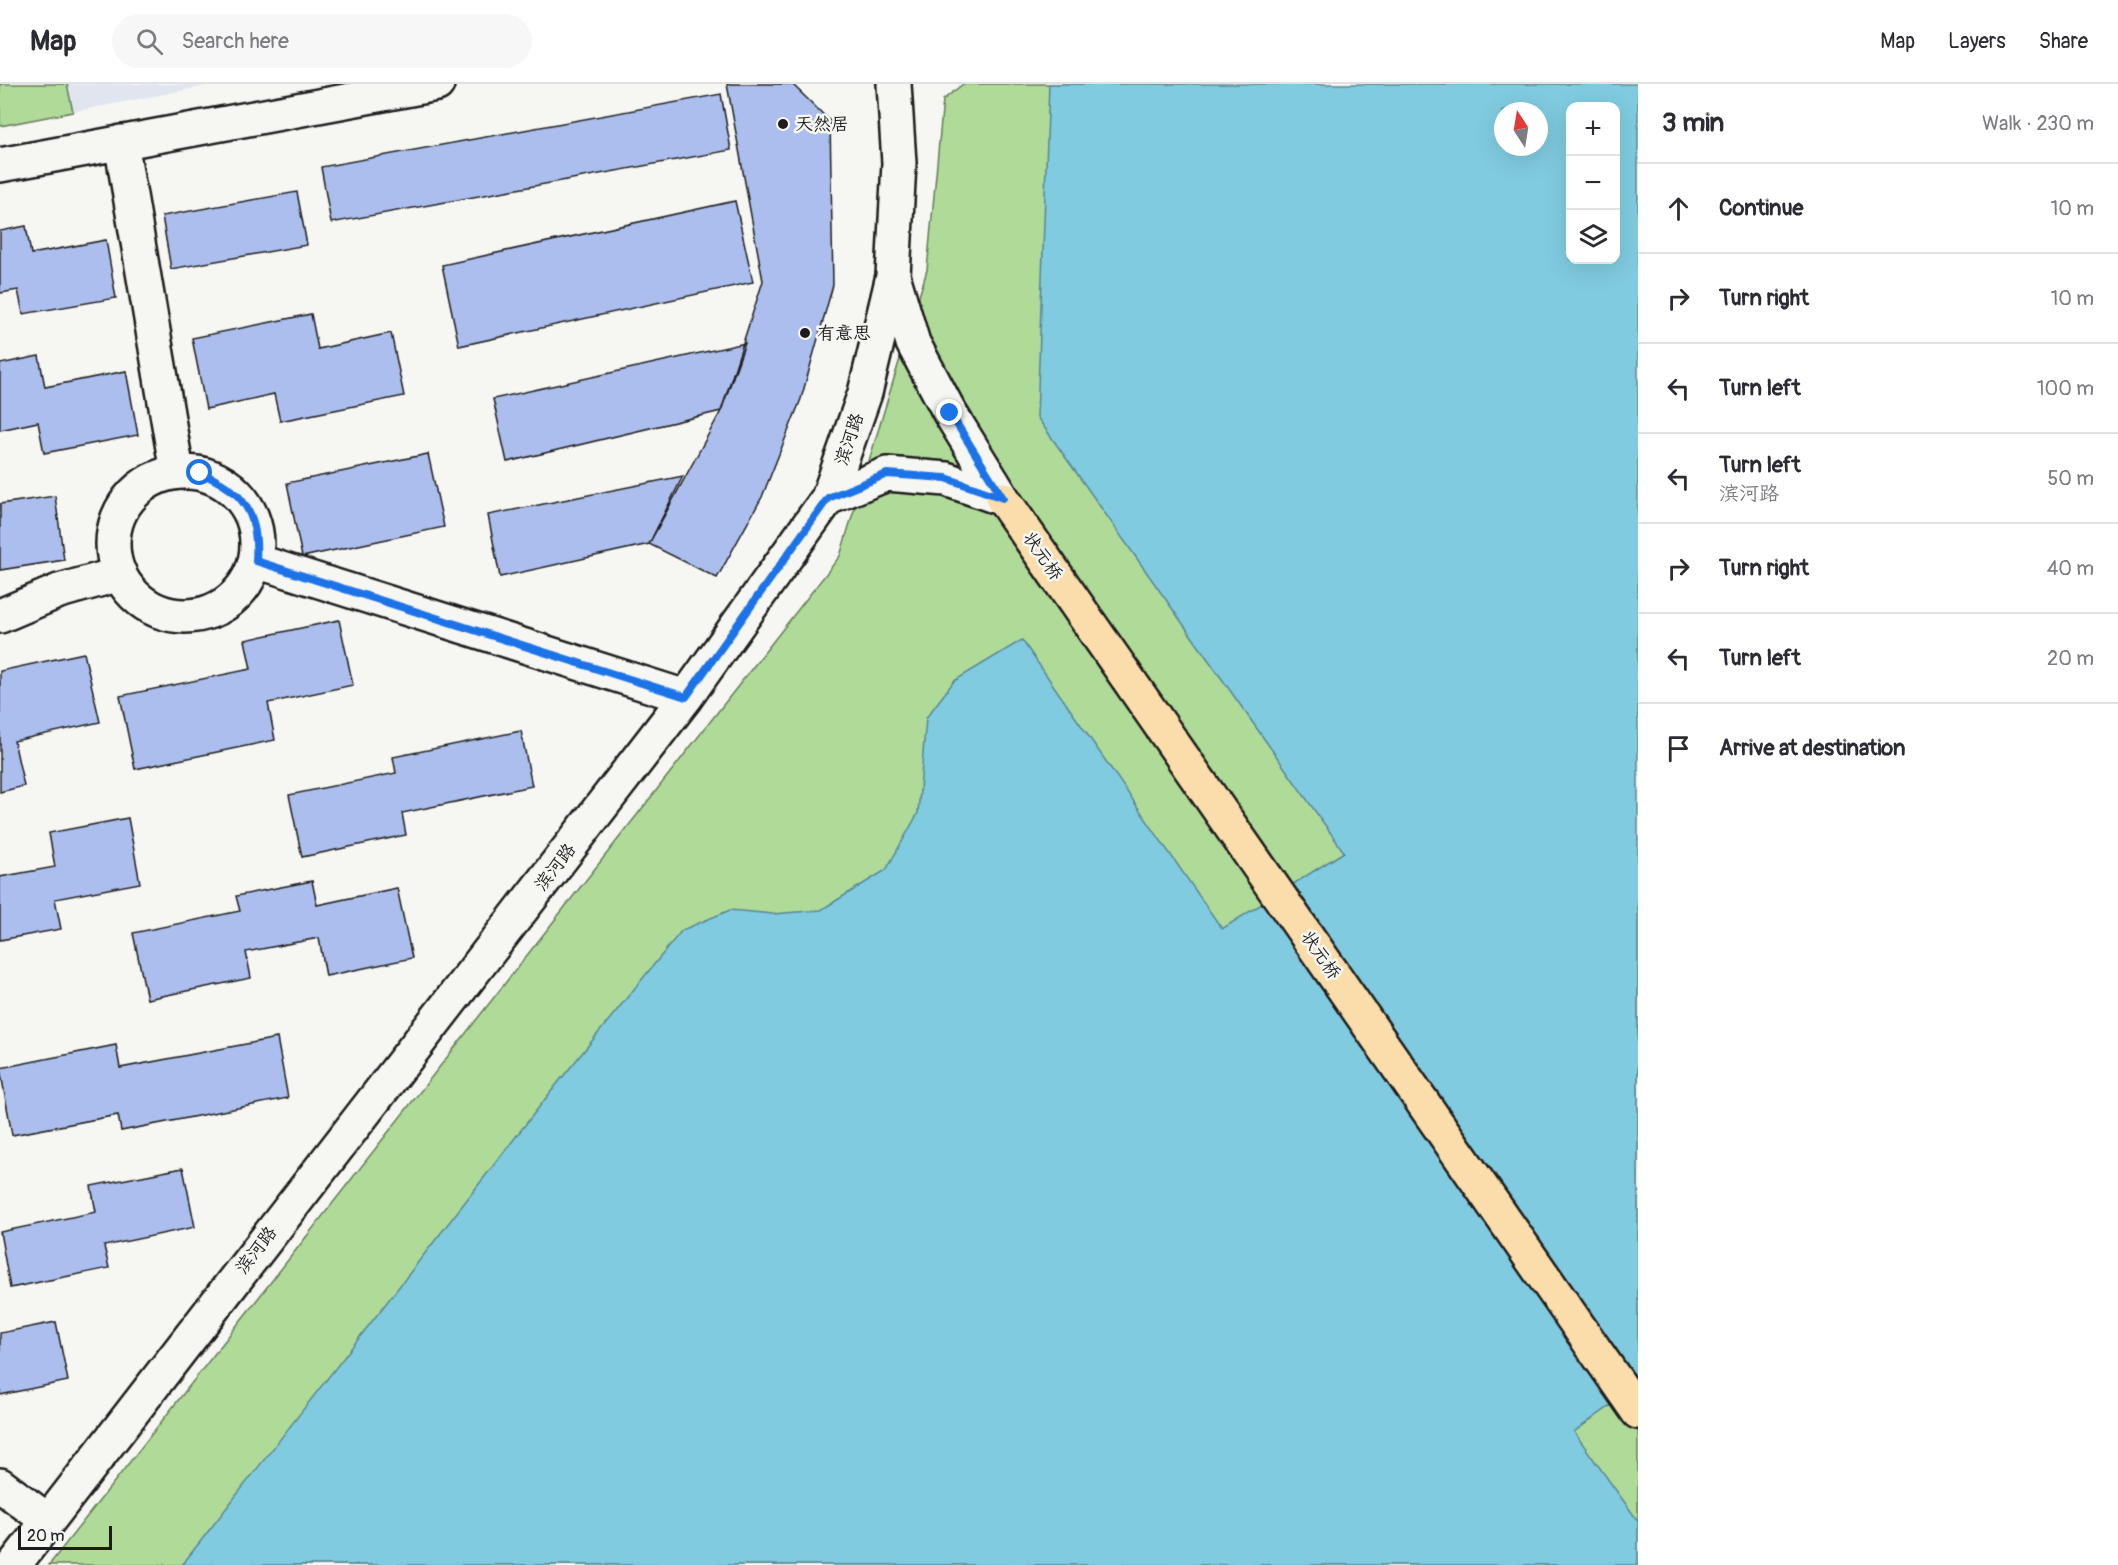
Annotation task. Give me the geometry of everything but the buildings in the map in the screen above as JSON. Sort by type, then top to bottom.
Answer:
[{"type":"main road","name":"状元桥","points":[[1003,498],[1638,1412]]},
{"type":"street","points":[[0,165],[437,84]]},
{"type":"street","name":"滨河路","points":[[14,1565],[686,697],[828,498],[865,393],[893,276],[899,163],[894,84]]},
{"type":"street","points":[[121,142],[177,472]]},
{"type":"street","points":[[893,276],[913,342],[950,413],[1003,498]]},
{"type":"street","points":[[177,472],[200,473],[222,482],[239,496],[252,515],[257,538],[256,561],[247,582],[231,599],[212,611],[189,616],[166,614],[143,604],[126,586],[115,564],[112,538],[118,514],[132,494],[153,479],[177,472]]},
{"type":"street","points":[[828,498],[887,474],[946,478],[1003,498]]},
{"type":"street","points":[[256,561],[686,697]]},
{"type":"street","points":[[0,616],[59,591],[120,574]]},
{"type":"street","points":[[0,1485],[47,1520]]},
{"type":"shaded area","points":[[0,84],[216,84],[0,126]]},
{"type":"green space","points":[[0,84],[67,84],[73,112],[0,126]]},
{"type":"green space","points":[[963,84],[1124,84],[1638,878],[1638,1565],[49,1565],[840,556],[927,270],[943,100]]},
{"type":"water","points":[[1049,84],[1638,84],[1638,1386],[1574,1432],[1638,1521],[1638,1565],[182,1565],[557,1084],[682,930],[730,910],[773,914],[821,910],[886,870],[918,813],[926,718],[954,681],[1022,640],[1222,929],[1344,852],[1037,417]]},
{"type":"place","name":"天然居","points":[[783,124]]},
{"type":"place","name":"有意思","points":[[805,333]]},
{"type":"route","points":[[200,473],[222,482],[239,496],[252,515],[257,538],[256,561],[686,697],[828,498],[887,474],[946,478],[1003,498],[950,413]]}]
